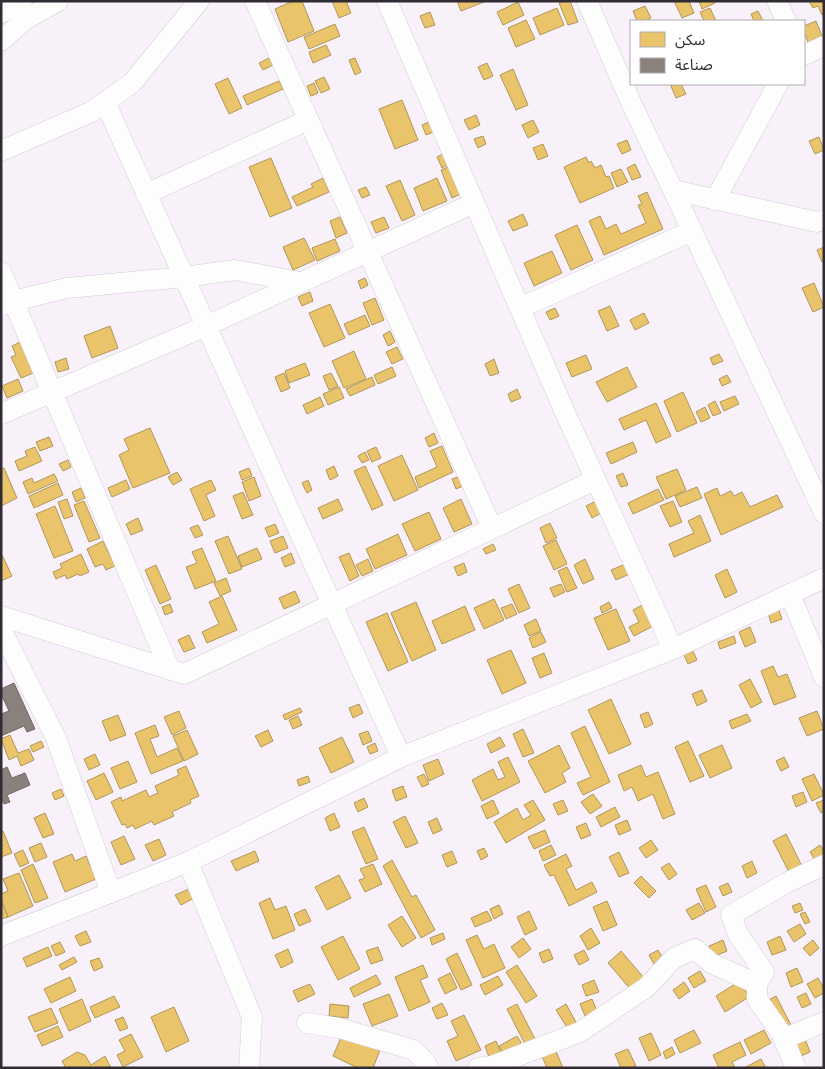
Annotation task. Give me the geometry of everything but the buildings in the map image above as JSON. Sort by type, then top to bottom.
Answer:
[{"type":"street","points":[[1,13],[22,1]]},
{"type":"street","points":[[1,41],[26,19],[58,1]]},
{"type":"street","points":[[1,151],[90,112],[132,83],[200,1]]},
{"type":"street","points":[[255,1],[492,528]]},
{"type":"street","points":[[387,1],[595,480],[673,650]]},
{"type":"street","points":[[587,1],[632,106],[824,513]]},
{"type":"street","points":[[777,1],[786,20]]},
{"type":"street","points":[[805,55],[824,46]]},
{"type":"street","points":[[715,200],[777,85]]},
{"type":"street","points":[[105,102],[401,757]]},
{"type":"street","points":[[146,194],[308,120]]},
{"type":"street","points":[[673,190],[817,222],[824,220]]},
{"type":"street","points":[[1,414],[206,326],[474,202]]},
{"type":"street","points":[[520,308],[692,231]]},
{"type":"street","points":[[7,303],[67,288],[184,277],[235,270],[300,282]]},
{"type":"street","points":[[1,272],[7,303],[52,392],[170,670]]},
{"type":"street","points":[[1,616],[184,674],[595,480]]},
{"type":"street","points":[[1,936],[188,862],[401,757],[673,650],[824,578]]},
{"type":"street","points":[[790,594],[824,678]]},
{"type":"street","points":[[1,629],[56,738],[111,893]]},
{"type":"street","points":[[188,862],[252,1017],[249,1068]]},
{"type":"street","points":[[796,1068],[784,1039],[757,999],[757,984],[764,972],[738,934],[731,915],[786,883],[824,865]]},
{"type":"street","points":[[478,1068],[492,1066],[580,1032],[647,987],[674,958],[695,949],[711,963],[757,984]]},
{"type":"street","points":[[784,1039],[824,1022]]},
{"type":"street","points":[[307,1023],[339,1028],[414,1050],[426,1062],[428,1068]]}]
